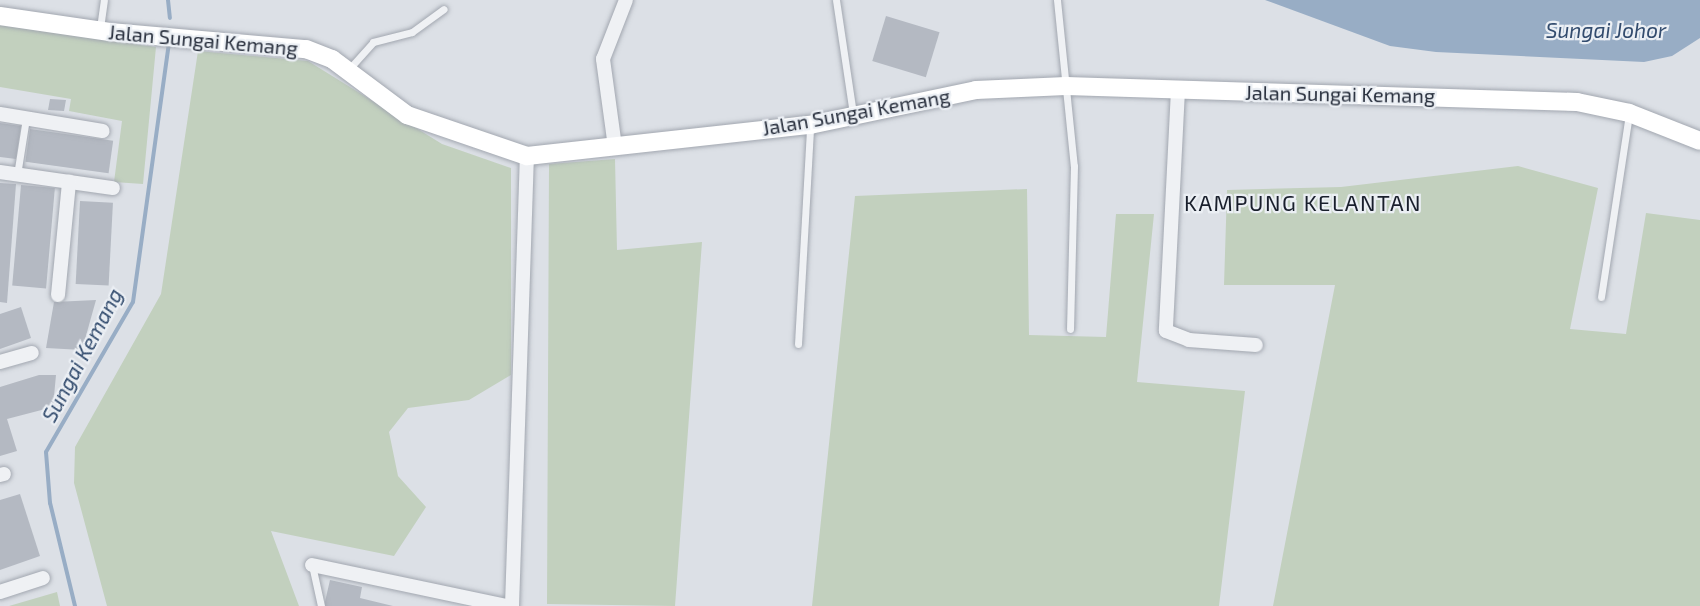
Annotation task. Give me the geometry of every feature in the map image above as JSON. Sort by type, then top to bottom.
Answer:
[{"type":"street","points":[[615,147],[603,59],[626,0]]},
{"type":"street","name":"Jalan Sungai Kemang","points":[[0,16],[100,31],[306,49],[347,71],[407,115],[527,156],[810,125],[853,114],[976,90],[1066,86],[1516,97],[1629,113],[1700,141]]},
{"type":"street","points":[[1178,90],[1166,331],[1189,340],[1256,345]]},
{"type":"street","points":[[0,114],[103,131]]},
{"type":"street","points":[[512,606],[527,156]]},
{"type":"street","points":[[0,172],[113,188]]},
{"type":"street","points":[[58,295],[69,182]]},
{"type":"street","points":[[0,362],[32,353]]},
{"type":"street","points":[[312,565],[506,606]]},
{"type":"street","points":[[0,592],[43,578]]},
{"type":"lane","points":[[100,31],[104,0]]},
{"type":"lane","points":[[836,0],[853,114]]},
{"type":"lane","points":[[1057,0],[1074,166],[1070,329]]},
{"type":"lane","points":[[347,71],[373,42],[412,32],[444,9]]},
{"type":"lane","points":[[1601,297],[1629,113]]},
{"type":"lane","points":[[17,175],[26,118]]},
{"type":"lane","points":[[798,344],[810,125]]},
{"type":"lane","points":[[312,565],[321,606]]},
{"type":"green space","points":[[0,25],[156,47],[143,184],[114,182],[122,121],[69,111],[71,99],[0,87]]},
{"type":"green space","points":[[198,51],[308,61],[442,144],[511,168],[511,375],[469,400],[408,408],[389,432],[398,476],[426,507],[394,556],[271,531],[299,606],[107,606],[74,483],[75,447],[161,294]]},
{"type":"green space","points":[[615,159],[617,250],[702,242],[675,606],[547,604],[549,164]]},
{"type":"green space","points":[[1518,166],[1598,188],[1570,329],[1626,334],[1646,213],[1700,220],[1700,606],[1273,606],[1335,285],[1224,285],[1227,190],[1341,187]]},
{"type":"green space","points":[[1027,189],[1029,335],[1106,337],[1116,214],[1154,214],[1137,382],[1245,391],[1219,606],[812,606],[855,196]]},
{"type":"green space","points":[[57,592],[60,606],[9,606]]},
{"type":"water","name":"Sungai Johor","points":[[1265,0],[1700,0],[1700,38],[1672,56],[1644,62],[1436,52],[1390,46]]},
{"type":"building","points":[[886,16],[940,32],[926,77],[872,61]]},
{"type":"building","points":[[50,99],[66,100],[64,111],[48,110]]},
{"type":"building","points":[[0,123],[21,126],[16,159],[0,157]]},
{"type":"building","points":[[30,129],[113,141],[109,173],[25,162]]},
{"type":"building","points":[[0,183],[16,184],[7,303],[0,302]]},
{"type":"building","points":[[21,185],[55,188],[46,289],[12,286]]},
{"type":"building","points":[[80,201],[113,203],[109,286],[76,284]]},
{"type":"building","points":[[96,300],[82,350],[46,348],[54,302]]},
{"type":"building","points":[[21,307],[31,338],[0,349],[0,314]]},
{"type":"building","points":[[39,375],[56,375],[53,407],[7,419],[17,451],[0,456],[0,387]]},
{"type":"building","points":[[20,494],[40,556],[0,570],[0,500]]},
{"type":"building","points":[[330,580],[362,587],[360,598],[393,606],[324,606]]},
{"type":"waterway","name":"Sungai Kemang","points":[[168,0],[170,18]]},
{"type":"waterway","name":"Sungai Kemang","points":[[75,606],[50,503],[46,452],[133,302],[169,44]]},
{"type":"district","name":"KAMPUNG KELANTAN","points":[[1303,203]]}]
